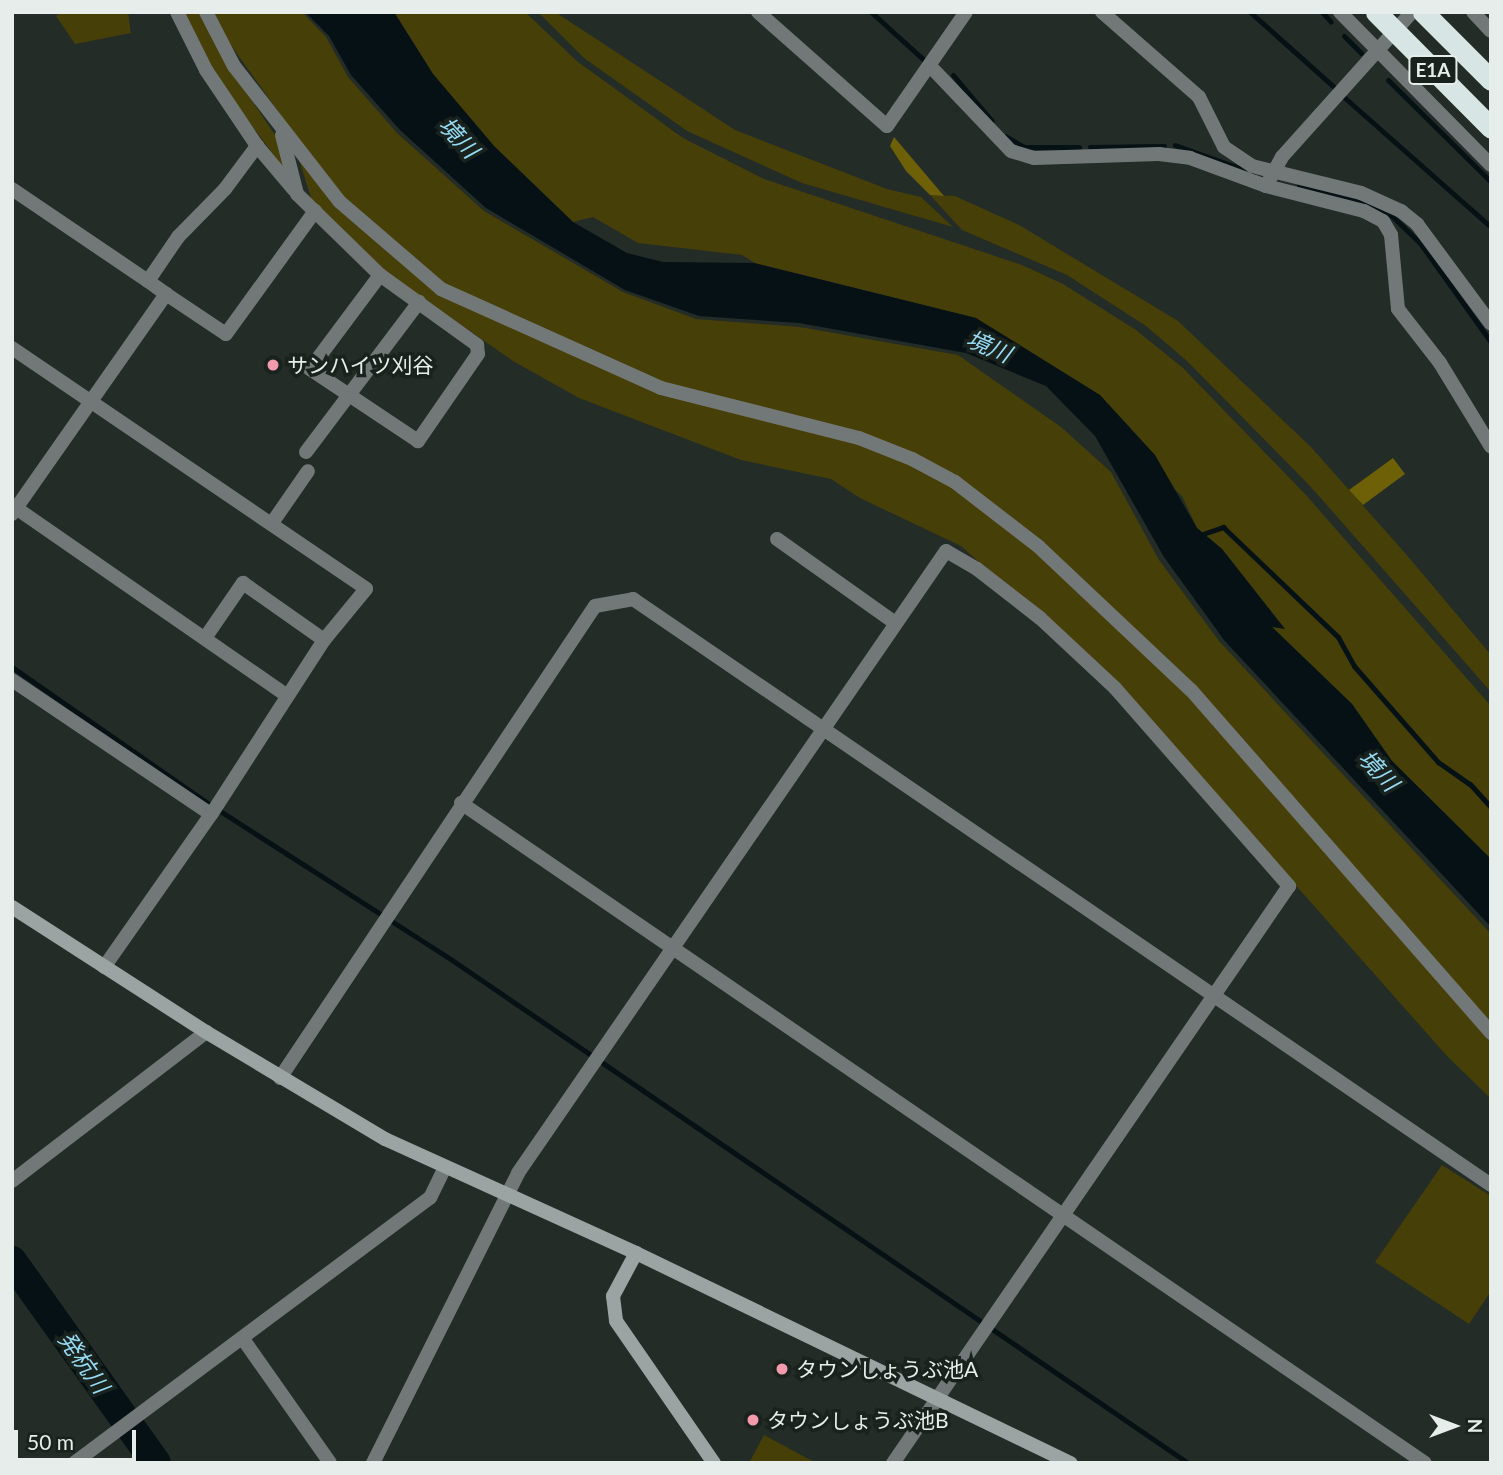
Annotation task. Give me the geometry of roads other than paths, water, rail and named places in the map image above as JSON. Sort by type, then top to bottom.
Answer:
[{"type":"highway","name":"E1A","points":[[1376,12],[1491,128]]},
{"type":"highway","name":"E1A","points":[[1423,12],[1491,80]]},
{"type":"street","points":[[177,12],[206,70],[257,146],[297,194],[380,275],[477,345],[478,354],[418,441],[348,397],[310,369],[380,275]]},
{"type":"street","points":[[206,12],[234,66],[281,131],[340,202],[441,289],[477,309],[661,388],[859,438],[955,482],[1079,582],[1191,690],[1491,1033]]},
{"type":"street","points":[[758,12],[887,126],[932,67],[966,12]]},
{"type":"street","points":[[1102,12],[1199,97],[1224,147],[1269,179],[1362,193],[1401,211],[1417,224],[1491,324]]},
{"type":"street","points":[[1340,12],[1491,165]]},
{"type":"street","points":[[1269,179],[1412,12]]},
{"type":"street","points":[[1473,12],[1491,31]]},
{"type":"street","points":[[932,67],[1011,151],[1034,158],[1159,154],[1190,158],[1269,179],[1383,220],[1391,236],[1398,309],[1447,374],[1491,447]]},
{"type":"street","points":[[281,131],[297,194]]},
{"type":"street","points":[[148,281],[178,237],[225,189],[257,146]]},
{"type":"street","points":[[12,189],[226,334],[315,211]]},
{"type":"street","points":[[166,294],[14,511],[286,695]]},
{"type":"street","points":[[306,452],[419,302]]},
{"type":"street","points":[[12,348],[366,589],[324,640],[214,809],[104,967]]},
{"type":"street","points":[[272,523],[308,471]]},
{"type":"street","points":[[777,539],[895,624]]},
{"type":"street","points":[[373,1463],[508,1194],[820,729],[946,551],[977,569],[1040,618],[1115,688],[1289,886],[1063,1216],[935,1397],[893,1463]]},
{"type":"street","points":[[205,638],[243,583],[324,640]]},
{"type":"street","points":[[280,1078],[461,803],[595,606],[633,599],[1491,1185]]},
{"type":"street","points":[[12,680],[214,809]]},
{"type":"street","points":[[461,803],[1425,1463]]},
{"type":"street","points":[[12,907],[206,1032],[385,1139],[636,1253],[935,1397],[1056,1459],[1072,1463]]},
{"type":"street","points":[[12,1181],[206,1032]]},
{"type":"street","points":[[74,1463],[430,1198],[445,1167]]},
{"type":"street","points":[[636,1253],[612,1296],[615,1321],[714,1463]]},
{"type":"street","points":[[243,1339],[330,1463]]},
{"type":"water","name":"境川","points":[[305,12],[394,12],[433,74],[494,146],[573,222],[627,253],[663,262],[754,263],[976,318],[1100,395],[1155,455],[1197,528],[1222,549],[1285,629],[1272,627],[1352,704],[1392,761],[1491,859],[1491,927],[1224,640],[1164,557],[1095,436],[1046,386],[966,353],[799,323],[699,316],[625,290],[486,208],[400,130],[351,75],[329,36]]},
{"type":"waterway","points":[[871,12],[924,60]]},
{"type":"waterway","points":[[1250,12],[1335,88]]},
{"type":"waterway","points":[[1322,12],[1331,22]]},
{"type":"waterway","points":[[1344,36],[1361,53]]},
{"type":"waterway","points":[[953,75],[992,121]]},
{"type":"waterway","points":[[1388,80],[1491,182]]},
{"type":"waterway","points":[[1345,98],[1491,227]]},
{"type":"waterway","points":[[1005,136],[1024,147],[1079,147]]},
{"type":"waterway","points":[[1175,145],[1253,173]]},
{"type":"waterway","points":[[1090,147],[1164,146]]},
{"type":"waterway","points":[[1299,185],[1363,201],[1392,216],[1420,243],[1491,342]]},
{"type":"waterway","points":[[1197,536],[1223,527],[1338,637],[1354,666],[1438,762],[1470,784],[1491,807]]},
{"type":"waterway","points":[[12,667],[206,802],[452,960],[1188,1463]]},
{"type":"waterway","name":"発杭川","points":[[12,1261],[156,1463]]},
{"type":"place","name":"サンハイツ刈谷","points":[[273,365]]},
{"type":"place","name":"タウンしょうぶ池A","points":[[782,1369]]},
{"type":"place","name":"タウンしょうぶ池B","points":[[753,1420]]}]
